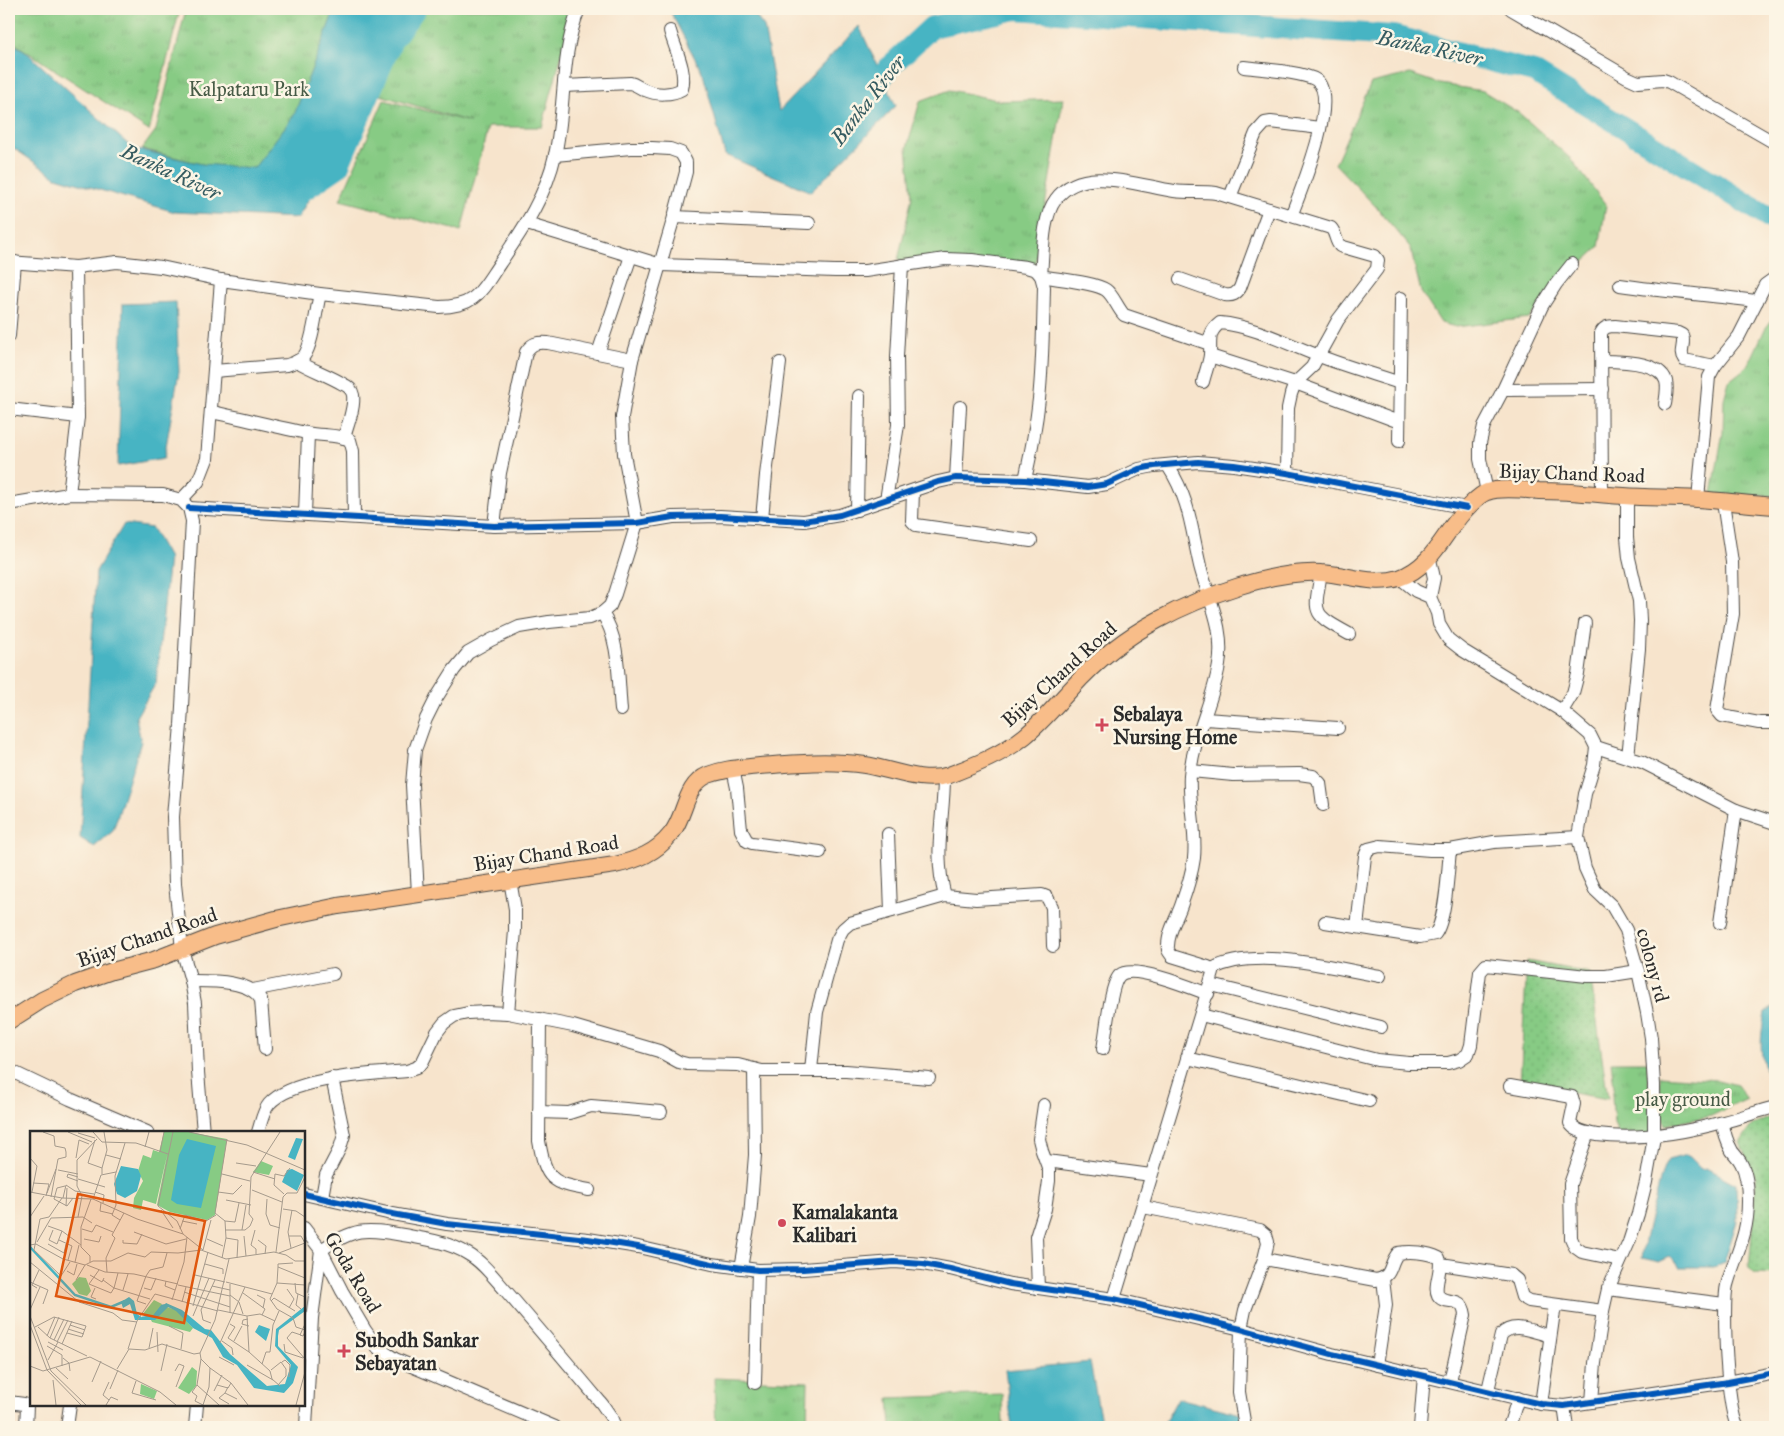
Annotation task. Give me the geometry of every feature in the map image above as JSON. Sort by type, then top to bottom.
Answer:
[{"type":"main road","name":"Bijay Chand Road","points":[[9,1021],[42,1000],[75,984],[112,971],[154,960],[215,936],[276,919],[338,906],[615,865],[638,859],[657,849],[673,832],[692,788],[706,776],[733,769],[815,762],[839,762],[922,777],[944,777],[997,754],[1023,738],[1040,723],[1073,686],[1118,646],[1156,621],[1209,597],[1272,578],[1321,573],[1373,580],[1400,578],[1430,559],[1451,526],[1467,508],[1487,492],[1514,490],[1602,494],[1698,499],[1775,506]]},
{"type":"street","points":[[9,336],[12,262],[76,267],[117,262],[161,268],[221,280],[320,294],[456,307],[469,302],[481,291],[527,224],[545,190],[555,155],[568,48],[579,9]]},
{"type":"street","points":[[1512,9],[1627,77],[1638,82],[1663,80],[1669,82],[1775,144]]},
{"type":"street","points":[[564,86],[630,83],[636,84],[646,91],[656,93],[676,92],[682,89],[683,74],[670,31]]},
{"type":"street","points":[[1244,67],[1304,76],[1316,80],[1322,88],[1324,99],[1320,128],[1307,174],[1290,216]]},
{"type":"street","points":[[1230,197],[1256,134],[1265,123],[1271,122],[1320,128]]},
{"type":"street","points":[[418,894],[412,785],[414,750],[426,719],[454,670],[468,653],[490,640],[519,627],[590,618],[602,613],[610,606],[615,594],[637,522],[624,454],[622,417],[632,360],[661,265],[686,172],[686,162],[681,153],[645,148],[555,155]]},
{"type":"street","points":[[1025,480],[1034,437],[1039,398],[1044,287],[1041,276],[1048,216],[1055,200],[1064,189],[1078,181],[1100,179],[1174,191],[1202,191],[1230,197],[1331,228],[1336,234],[1337,243],[1340,246],[1375,256],[1378,260],[1378,269],[1338,320],[1312,367],[1295,383],[1288,408],[1287,473]]},
{"type":"street","points":[[1180,279],[1225,295],[1231,296],[1236,293],[1240,288],[1269,209]]},
{"type":"street","points":[[674,217],[809,223]]},
{"type":"street","points":[[527,224],[661,265],[835,272],[865,271],[945,259],[972,260],[1026,267],[1036,270],[1041,276],[1097,286],[1106,290],[1117,308],[1124,315],[1295,383],[1400,422]]},
{"type":"street","points":[[598,353],[630,256]]},
{"type":"street","points":[[1487,492],[1480,459],[1480,443],[1484,426],[1542,306],[1572,264]]},
{"type":"street","points":[[886,500],[898,424],[897,357],[902,265]]},
{"type":"street","points":[[68,494],[78,418],[76,267]]},
{"type":"street","points":[[1698,499],[1709,378],[1715,366],[1739,336],[1765,285],[1775,279]]},
{"type":"street","points":[[185,504],[198,482],[208,459],[221,280]]},
{"type":"street","points":[[1620,285],[1757,301]]},
{"type":"street","points":[[214,372],[287,365],[297,362],[304,356],[309,346],[320,294]]},
{"type":"street","points":[[1400,441],[1401,298]]},
{"type":"street","points":[[1202,382],[1213,328],[1220,323],[1230,324],[1268,336],[1319,356],[1400,383]]},
{"type":"street","points":[[1602,494],[1601,333],[1603,329],[1608,326],[1615,326],[1678,333],[1684,339],[1681,354],[1684,360],[1715,366]]},
{"type":"street","points":[[494,526],[500,473],[526,352],[530,345],[538,342],[632,360]]},
{"type":"street","points":[[1602,361],[1625,361],[1655,369],[1664,376],[1666,382],[1665,404]]},
{"type":"street","points":[[297,362],[344,384],[350,389],[353,396],[353,404],[344,438]]},
{"type":"street","points":[[762,519],[780,363]]},
{"type":"street","points":[[1503,390],[1602,389]]},
{"type":"street","points":[[857,510],[859,396]]},
{"type":"street","points":[[956,478],[960,407]]},
{"type":"street","points":[[9,409],[78,418]]},
{"type":"street","points":[[211,412],[308,434],[350,440],[352,445],[354,517]]},
{"type":"street","points":[[305,514],[308,434]]},
{"type":"street","points":[[9,504],[68,494],[163,495],[185,504],[494,526],[637,522],[673,516],[720,516],[804,521],[840,515],[938,482],[956,478],[1025,480],[1088,486],[1107,484],[1139,469],[1198,462],[1287,473],[1467,508]]},
{"type":"street","points":[[1168,466],[1184,495],[1190,515],[1200,566],[1217,616],[1221,646],[1219,666],[1190,771],[1194,858],[1182,903],[1174,924],[1168,952],[1172,956],[1212,969],[1235,961],[1272,959],[1380,976]]},
{"type":"street","points":[[913,491],[911,514],[912,521],[916,525],[1031,542]]},
{"type":"street","points":[[1627,496],[1629,558],[1639,601],[1640,622],[1628,757]]},
{"type":"street","points":[[1723,502],[1732,562],[1733,614],[1717,710],[1722,716],[1775,724]]},
{"type":"street","points":[[185,504],[192,521],[174,817],[175,884],[182,950],[195,1003],[203,1131]]},
{"type":"street","points":[[1430,559],[1434,578],[1430,597],[1439,624],[1448,639],[1462,650],[1562,711],[1590,735],[1596,747],[1642,762],[1736,810],[1775,823]]},
{"type":"street","points":[[1321,573],[1316,602],[1320,615],[1324,620],[1349,634]]},
{"type":"street","points":[[1400,578],[1416,590],[1430,597]]},
{"type":"street","points":[[602,613],[607,621],[615,648],[621,710]]},
{"type":"street","points":[[1562,711],[1573,693],[1578,674],[1585,623]]},
{"type":"street","points":[[1205,719],[1338,728]]},
{"type":"street","name":"colony rd","points":[[1592,1402],[1595,1363],[1608,1289],[1638,1214],[1654,1136],[1654,1085],[1651,1038],[1638,971],[1626,930],[1612,906],[1595,890],[1584,868],[1578,837],[1585,794],[1594,765],[1596,747]]},
{"type":"street","points":[[733,769],[741,830],[747,841],[820,852]]},
{"type":"street","points":[[1190,771],[1234,775],[1299,774],[1313,776],[1320,783],[1323,805]]},
{"type":"street","points":[[944,777],[938,859],[940,878],[945,896]]},
{"type":"street","points":[[1720,923],[1736,810]]},
{"type":"street","points":[[888,834],[891,911]]},
{"type":"street","points":[[1357,927],[1365,856],[1368,849],[1380,846],[1450,850],[1494,842],[1578,837]]},
{"type":"street","points":[[1325,922],[1420,937],[1436,934],[1440,929],[1450,850]]},
{"type":"street","points":[[508,1013],[515,931],[515,909],[510,880]]},
{"type":"street","points":[[811,1070],[817,1012],[837,940],[843,929],[850,923],[945,896],[976,899],[1042,895],[1047,897],[1052,907],[1053,946]]},
{"type":"street","points":[[1201,1015],[1377,1060],[1409,1064],[1448,1063],[1459,1060],[1468,1054],[1472,1045],[1480,972],[1486,965],[1587,976],[1606,976],[1638,971]]},
{"type":"street","points":[[1114,1299],[1209,990],[1213,974],[1212,969]]},
{"type":"street","points":[[1103,1049],[1116,980],[1121,974],[1129,972],[1381,1027]]},
{"type":"street","points":[[253,990],[334,974]]},
{"type":"street","points":[[191,981],[223,982],[253,990],[258,994],[261,1000],[265,1048]]},
{"type":"street","points":[[258,1131],[268,1104],[288,1091],[332,1078],[407,1071],[416,1068],[422,1064],[427,1056],[437,1032],[444,1023],[454,1016],[468,1013],[508,1013],[573,1026],[659,1051],[679,1062],[687,1064],[738,1064],[769,1071],[811,1070],[929,1078]]},
{"type":"street","points":[[540,1019],[540,1141],[542,1158],[547,1171],[554,1180],[565,1186],[589,1190]]},
{"type":"street","points":[[1187,1058],[1370,1100]]},
{"type":"street","points":[[741,1268],[750,1217],[755,1155],[754,1069]]},
{"type":"street","points":[[9,1070],[145,1131]]},
{"type":"street","points":[[322,1197],[326,1176],[340,1148],[344,1135],[332,1078]]},
{"type":"street","points":[[1510,1086],[1572,1097],[1574,1104],[1570,1123],[1576,1129],[1605,1136],[1654,1136],[1723,1123],[1775,1107]]},
{"type":"street","points":[[1038,1288],[1036,1237],[1047,1197],[1049,1170],[1039,1139],[1044,1105]]},
{"type":"street","points":[[540,1112],[569,1113],[591,1106],[661,1112]]},
{"type":"street","points":[[1723,1123],[1725,1136],[1741,1163],[1745,1174],[1748,1201],[1746,1230],[1727,1285],[1724,1304],[1728,1382],[1734,1422],[1738,1427]]},
{"type":"street","points":[[1588,1133],[1570,1184],[1571,1238],[1575,1247],[1582,1252],[1620,1260]]},
{"type":"street","points":[[1047,1161],[1151,1175]]},
{"type":"street","points":[[305,1194],[430,1221],[588,1239],[638,1247],[712,1264],[758,1270],[894,1262],[923,1264],[1010,1284],[1114,1299],[1541,1404],[1564,1406],[1728,1382],[1775,1373]]},
{"type":"street","points":[[1143,1207],[1260,1230],[1266,1235],[1268,1242],[1264,1258],[1245,1310],[1241,1329],[1239,1392],[1245,1427]]},
{"type":"street","name":"Goda Road","points":[[305,1229],[321,1250],[342,1291],[378,1348],[395,1359],[555,1427]]},
{"type":"street","points":[[306,1427],[306,1364],[312,1318],[310,1282],[321,1250],[341,1236],[377,1230],[446,1244],[470,1254],[515,1302],[602,1404],[615,1427]]},
{"type":"street","points":[[1264,1258],[1376,1280],[1383,1279],[1388,1274],[1393,1258],[1398,1253],[1433,1255],[1439,1258],[1441,1264],[1437,1288],[1438,1295],[1442,1298],[1460,1302],[1464,1307],[1465,1315],[1450,1381]]},
{"type":"street","points":[[1441,1264],[1510,1275],[1517,1280],[1522,1297],[1528,1301],[1603,1311]]},
{"type":"street","points":[[755,1383],[758,1270]]},
{"type":"street","points":[[1378,1365],[1386,1305],[1383,1279]]},
{"type":"street","points":[[1608,1289],[1724,1304]]},
{"type":"street","points":[[1541,1404],[1555,1305]]},
{"type":"street","points":[[1488,1390],[1501,1335],[1506,1330],[1515,1327],[1550,1336]]},
{"type":"street","points":[[1420,1427],[1424,1375]]},
{"type":"street","points":[[1508,1427],[1518,1398]]},
{"type":"street","points":[[9,1402],[26,1406],[26,1427]]},
{"type":"street","points":[[67,1427],[70,1406]]},
{"type":"street","points":[[195,1427],[197,1406]]},
{"type":"street","points":[[1564,1406],[1567,1427]]},
{"type":"green space","points":[[9,9],[180,9],[149,131],[9,40]]},
{"type":"green space","name":"Kalpataru Park","points":[[186,9],[574,9],[542,127],[488,127],[461,231],[340,200],[384,100],[470,122],[347,85],[274,172],[233,172],[142,149],[156,130]]},
{"type":"green space","points":[[1410,74],[1440,84],[1483,91],[1519,113],[1571,159],[1606,205],[1599,247],[1571,273],[1529,318],[1456,327],[1441,323],[1421,292],[1410,247],[1379,210],[1335,164],[1371,83]]},
{"type":"green space","points":[[950,90],[1002,101],[1063,99],[1035,265],[898,260],[912,197],[907,148],[920,101]]},
{"type":"green space","points":[[1775,316],[1775,496],[1712,494],[1723,432],[1724,399],[1729,381],[1748,366],[1765,329]]},
{"type":"green space","points":[[1527,961],[1590,973],[1608,1099],[1520,1084]]},
{"type":"green space","points":[[1611,1062],[1647,1062],[1652,1134],[1618,1134],[1614,1123],[1612,1097],[1614,1086]]},
{"type":"green space","name":"play ground","points":[[1660,1076],[1718,1080],[1737,1085],[1747,1099],[1711,1116],[1665,1125],[1662,1114]]},
{"type":"green space","points":[[1775,1115],[1775,1275],[1754,1274],[1749,1269],[1756,1179],[1740,1143],[1751,1126]]},
{"type":"green space","points":[[714,1378],[808,1382],[807,1427],[716,1427]]},
{"type":"green space","points":[[1002,1394],[1003,1427],[891,1427],[889,1398]]},
{"type":"water","points":[[335,9],[415,9],[298,218],[175,212],[56,177],[9,145],[9,42],[24,50],[132,148],[202,164],[254,168],[294,115]]},
{"type":"water","points":[[669,9],[750,9],[764,27],[779,111],[859,26],[896,106],[811,192],[725,155],[703,74]]},
{"type":"water","points":[[176,302],[179,372],[164,458],[118,466],[123,304]]},
{"type":"water","points":[[124,524],[152,528],[169,558],[156,683],[136,717],[141,742],[113,831],[94,847],[80,838],[96,571]]},
{"type":"water","points":[[1775,1007],[1775,1087],[1765,1069],[1761,1041],[1765,1012]]},
{"type":"water","points":[[1687,1155],[1701,1169],[1706,1168],[1736,1184],[1737,1221],[1724,1263],[1714,1267],[1680,1267],[1670,1257],[1659,1262],[1642,1258],[1648,1225],[1664,1168],[1668,1160]]},
{"type":"water","points":[[1090,1362],[1102,1427],[1012,1427],[1005,1370]]},
{"type":"water","points":[[1178,1398],[1241,1414],[1243,1427],[1162,1427]]},
{"type":"waterway","name":"Banka River","points":[[295,196],[338,167],[392,40],[415,9]]},
{"type":"waterway","name":"Banka River","points":[[865,102],[889,67],[932,27],[1016,9],[1393,36],[1534,72],[1775,221]]},
{"type":"cycle path","points":[[189,508],[494,526],[637,523],[673,517],[720,516],[804,521],[840,515],[938,482],[956,478],[1025,480],[1088,487],[1107,484],[1139,469],[1198,462],[1287,473],[1467,508]]},
{"type":"cycle path","points":[[305,1194],[387,1213],[447,1224],[588,1239],[638,1247],[712,1264],[758,1270],[803,1269],[894,1262],[923,1264],[1010,1284],[1114,1299],[1541,1404],[1564,1406],[1728,1382],[1775,1373]]},
{"type":"place","name":"Sebalaya Nursing Home","points":[[1102,725]]},
{"type":"place","name":"Kamalakanta Kalibari","points":[[782,1223]]},
{"type":"place","name":"Subodh Sankar Sebayatan","points":[[344,1351]]}]
